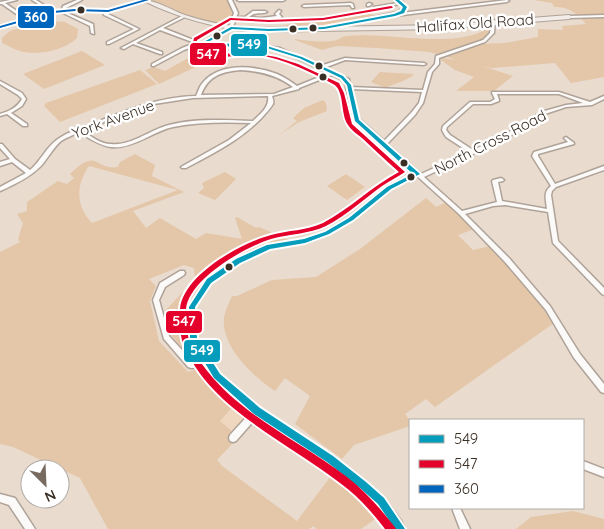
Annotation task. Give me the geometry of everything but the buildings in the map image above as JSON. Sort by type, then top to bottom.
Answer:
[{"type":"street","points":[[2,3],[15,0]]},
{"type":"street","points":[[34,0],[52,12]]},
{"type":"street","points":[[63,10],[66,5],[80,0]]},
{"type":"street","points":[[0,27],[52,12],[63,10],[103,11],[146,0]]},
{"type":"street","name":"Halifax Old Road","points":[[146,0],[167,12],[182,17],[230,28],[256,30],[444,27],[494,21],[569,17]]},
{"type":"street","points":[[153,65],[230,28],[235,18],[235,11],[231,0],[283,0]]},
{"type":"street","points":[[370,3],[382,7],[400,1],[405,10],[395,15]]},
{"type":"street","points":[[324,28],[395,15],[507,1]]},
{"type":"street","points":[[308,6],[339,2],[352,4],[353,7]]},
{"type":"street","points":[[2,3],[26,19]]},
{"type":"street","points":[[63,10],[66,15],[92,25],[93,33]]},
{"type":"street","points":[[103,11],[105,14],[137,29],[108,43]]},
{"type":"street","points":[[247,17],[253,11],[265,12]]},
{"type":"street","points":[[235,18],[247,17],[261,20],[280,17],[277,14],[279,12]]},
{"type":"street","points":[[569,17],[604,16]]},
{"type":"street","points":[[123,48],[182,17]]},
{"type":"street","points":[[383,145],[421,103],[430,72],[437,64],[437,57],[484,40],[492,33],[494,21]]},
{"type":"street","points":[[161,29],[207,46],[241,44],[288,52],[347,80],[355,117],[383,145],[462,213],[508,260],[548,308],[577,356],[603,387]]},
{"type":"street","points":[[133,43],[162,53]]},
{"type":"street","points":[[322,68],[345,60],[424,64]]},
{"type":"street","points":[[198,97],[200,88],[206,81],[218,73],[238,68],[253,68],[275,74],[296,88]]},
{"type":"street","name":"York Avenue","points":[[0,190],[30,172],[42,161],[55,143],[79,130],[146,105],[168,100],[198,97],[270,95],[296,88],[333,72]]},
{"type":"street","points":[[0,82],[24,97],[23,103],[8,113],[0,115]]},
{"type":"street","points":[[350,88],[424,91]]},
{"type":"street","points":[[473,152],[448,136],[444,130],[445,126],[472,103],[491,103],[497,100],[494,93],[559,93],[590,104],[604,97]]},
{"type":"street","points":[[184,167],[232,141],[255,122],[270,105],[270,95]]},
{"type":"street","name":"North Cross Road","points":[[400,529],[381,500],[363,484],[257,411],[217,376],[194,338],[192,307],[209,282],[238,261],[269,247],[305,241],[327,233],[351,219],[389,188],[505,137],[543,113],[566,106],[590,104]]},
{"type":"street","points":[[8,113],[24,125]]},
{"type":"street","points":[[79,130],[102,144],[114,146],[132,141],[165,127],[205,122],[255,122]]},
{"type":"street","points":[[554,186],[535,156],[539,151],[572,144],[566,138]]},
{"type":"street","points":[[0,145],[12,160],[30,172]]},
{"type":"street","points":[[0,164],[12,160]]},
{"type":"street","points":[[602,171],[554,186],[548,192],[555,242],[604,292]]},
{"type":"street","points":[[500,204],[494,181],[501,180]]},
{"type":"street","points":[[462,213],[500,204],[550,211]]},
{"type":"street","points":[[182,273],[162,285],[156,300],[166,337],[191,365],[208,364]]},
{"type":"street","points":[[233,438],[257,411]]},
{"type":"street","points":[[584,465],[604,474]]},
{"type":"street","points":[[0,498],[12,501],[30,529]]},
{"type":"street","points":[[456,509],[465,529]]},
{"type":"shaded area","points":[[227,0],[230,1],[235,16],[230,27],[190,17],[156,4],[151,1]]},
{"type":"shaded area","points":[[534,0],[604,0],[604,77],[571,83],[555,63],[491,68],[482,66],[513,76],[494,91],[456,91],[474,77],[455,70],[441,60],[442,58],[457,60],[429,52],[377,48],[337,46],[322,50],[295,40],[327,41],[337,40],[346,36],[364,35],[421,39],[459,38],[475,34],[489,27],[492,37],[481,44],[505,43],[538,37],[538,29],[563,30],[562,26],[586,24],[568,9],[554,7],[552,3]]},
{"type":"shaded area","points":[[365,10],[380,19],[325,27],[265,29]]},
{"type":"shaded area","points":[[49,17],[50,19],[46,21],[65,22],[78,29],[77,38],[66,46],[38,53],[16,50],[2,43],[2,38],[10,31],[40,22],[37,19]]},
{"type":"shaded area","points":[[206,48],[226,53],[159,84],[145,70],[154,67],[165,71]]},
{"type":"shaded area","points":[[82,51],[105,65],[44,89],[23,74]]},
{"type":"shaded area","points":[[140,70],[157,84],[60,122],[44,106],[46,103]]},
{"type":"shaded area","points":[[380,72],[414,74],[386,88],[371,82]]},
{"type":"shaded area","points":[[323,100],[326,103],[327,111],[299,122],[279,135],[297,121],[293,118],[304,108]]},
{"type":"shaded area","points":[[135,154],[155,165],[152,176],[184,192],[133,211],[146,228],[160,218],[196,239],[206,233],[242,239],[235,218],[237,217],[256,228],[259,227],[291,241],[268,246],[236,259],[216,271],[198,288],[186,306],[192,359],[171,335],[165,311],[195,279],[194,268],[184,265],[149,279],[156,286],[150,301],[159,341],[188,372],[198,369],[237,402],[220,421],[234,433],[229,439],[233,443],[217,460],[222,466],[297,521],[334,472],[381,515],[361,529],[316,529],[314,526],[309,529],[108,529],[80,478],[70,473],[70,459],[39,459],[13,447],[0,444],[0,252],[20,242],[18,239],[23,223],[17,214],[27,211],[27,202],[58,181],[67,184],[74,178],[70,174],[86,162],[92,161],[104,166],[118,167],[120,162]],"holes":[[[89,166],[178,190],[92,223],[86,216],[79,195],[82,180]]]},
{"type":"shaded area","points":[[225,172],[236,179],[215,200],[198,193],[204,188],[202,183]]},
{"type":"shaded area","points":[[346,174],[365,187],[347,200],[327,186]]},
{"type":"shaded area","points":[[426,198],[436,207],[447,202],[474,229],[458,235],[473,250],[490,246],[517,274],[554,323],[435,407],[426,399],[405,414],[409,420],[409,426],[354,445],[342,459],[295,424],[310,396],[285,378],[275,391],[258,378],[233,350],[224,329],[224,318],[232,296],[237,296],[272,280],[316,277],[360,249]]},
{"type":"shaded area","points":[[237,402],[252,413],[234,433],[220,421]]},
{"type":"shaded area","points":[[573,511],[604,519],[604,529],[516,529],[531,517]]},
{"type":"transit line","name":"360","points":[[0,27],[53,12],[75,10],[108,11],[147,0]]},
{"type":"transit line","name":"549","points":[[397,0],[405,7],[403,12],[395,15],[324,28],[269,30],[231,28],[202,44],[267,47],[300,58],[342,77],[349,85],[357,120],[417,174],[389,188],[351,219],[327,233],[305,241],[269,247],[238,261],[209,281],[192,307],[194,338],[217,376],[257,411],[330,459],[363,485],[381,501],[400,529]]},
{"type":"transit line","name":"547","points":[[391,7],[323,19],[269,21],[230,19],[195,39],[194,47],[204,54],[264,55],[296,65],[337,84],[342,93],[350,125],[402,172],[323,225],[309,230],[265,239],[230,256],[197,282],[189,293],[183,309],[186,342],[198,364],[214,384],[252,418],[345,481],[362,495],[391,529]]}]
